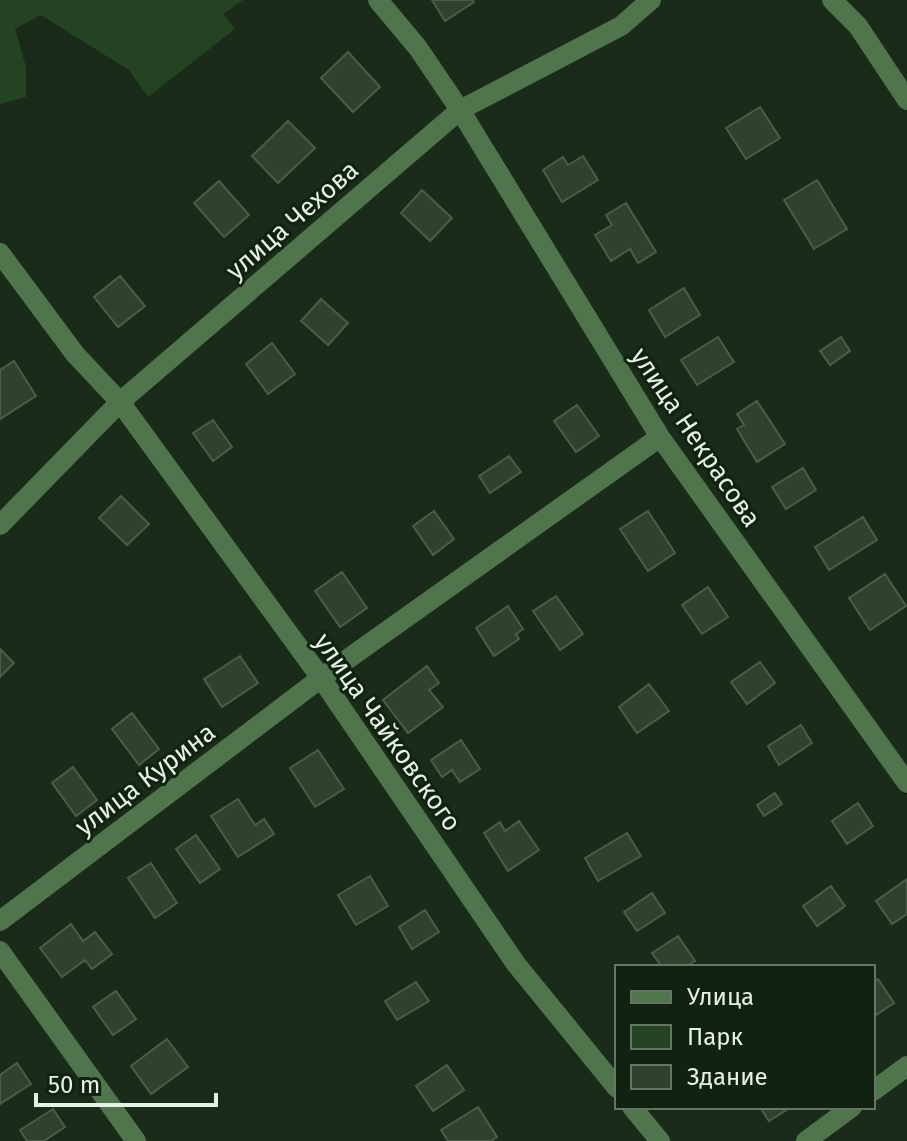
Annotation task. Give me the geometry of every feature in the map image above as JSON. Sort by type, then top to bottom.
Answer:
[{"type":"street","name":"улица Некрасова","points":[[378,0],[418,48],[460,110],[660,437],[907,783]]},
{"type":"street","name":"улица Чехова","points":[[0,525],[120,402],[460,110],[621,26],[651,0]]},
{"type":"street","points":[[832,0],[858,26],[907,100]]},
{"type":"street","name":"улица Чайковского","points":[[0,253],[75,354],[120,402],[321,678],[516,964],[615,1086]]},
{"type":"street","name":"улица Курина","points":[[0,921],[321,678],[660,437]]},
{"type":"street","points":[[0,951],[136,1141]]},
{"type":"street","points":[[875,1090],[907,1066]]},
{"type":"street","points":[[634,1109],[660,1141]]},
{"type":"street","points":[[806,1141],[849,1109]]},
{"type":"green space","points":[[0,0],[243,0],[223,14],[235,29],[148,97],[129,70],[41,15],[15,29],[26,67],[26,97],[0,104]]},
{"type":"building","points":[[432,0],[473,0],[474,2],[445,21]]},
{"type":"building","points":[[348,52],[380,87],[353,112],[321,78]]},
{"type":"building","points":[[760,107],[780,138],[746,159],[726,128]]},
{"type":"building","points":[[288,121],[315,148],[278,183],[252,156]]},
{"type":"building","points":[[583,156],[598,180],[562,202],[543,170],[563,157],[568,165]]},
{"type":"building","points":[[817,180],[847,229],[814,249],[784,200]]},
{"type":"building","points":[[219,181],[249,215],[224,237],[194,203]]},
{"type":"building","points":[[422,190],[452,218],[430,241],[401,213]]},
{"type":"building","points":[[626,203],[656,252],[638,263],[630,249],[611,261],[595,235],[612,225],[606,215]]},
{"type":"building","points":[[120,276],[145,306],[118,327],[94,297]]},
{"type":"building","points":[[684,288],[700,315],[665,337],[649,310]]},
{"type":"building","points":[[321,299],[348,323],[328,345],[301,321]]},
{"type":"building","points":[[718,337],[734,362],[697,385],[681,360]]},
{"type":"building","points":[[841,337],[850,351],[830,365],[820,351]]},
{"type":"building","points":[[272,343],[295,374],[268,394],[246,364]]},
{"type":"building","points":[[14,361],[36,396],[0,419],[0,370]]},
{"type":"building","points":[[757,401],[785,444],[757,462],[737,429],[744,425],[737,414]]},
{"type":"building","points":[[577,405],[599,436],[576,452],[554,421]]},
{"type":"building","points":[[213,420],[232,447],[213,461],[193,433]]},
{"type":"building","points":[[509,456],[521,472],[490,493],[479,476]]},
{"type":"building","points":[[803,468],[816,490],[786,509],[772,487]]},
{"type":"building","points":[[121,496],[149,524],[127,545],[99,518]]},
{"type":"building","points":[[434,511],[454,539],[433,555],[413,526]]},
{"type":"building","points":[[648,511],[675,553],[648,571],[620,529]]},
{"type":"building","points":[[863,517],[877,540],[829,570],[815,547]]},
{"type":"building","points":[[342,572],[367,608],[340,627],[315,591]]},
{"type":"building","points":[[885,574],[906,606],[870,630],[849,598]]},
{"type":"building","points":[[708,587],[728,617],[702,634],[682,605]]},
{"type":"building","points":[[556,596],[583,634],[560,650],[533,611]]},
{"type":"building","points":[[508,606],[523,629],[516,634],[519,639],[494,656],[476,628]]},
{"type":"building","points":[[0,649],[14,663],[0,677]]},
{"type":"building","points":[[240,656],[258,683],[222,707],[204,679]]},
{"type":"building","points":[[760,662],[775,683],[747,704],[731,682]]},
{"type":"building","points":[[427,666],[439,683],[429,690],[443,707],[408,733],[383,700]]},
{"type":"building","points":[[649,684],[669,711],[637,733],[619,707]]},
{"type":"building","points":[[132,713],[159,749],[139,765],[112,729]]},
{"type":"building","points":[[801,725],[812,743],[779,765],[768,746]]},
{"type":"building","points":[[461,740],[480,769],[460,782],[452,770],[442,777],[431,760]]},
{"type":"building","points":[[318,750],[344,789],[315,807],[290,768]]},
{"type":"building","points":[[73,767],[97,800],[76,816],[52,783]]},
{"type":"building","points":[[775,793],[782,804],[764,816],[757,805]]},
{"type":"building","points":[[238,799],[255,825],[264,819],[274,834],[238,857],[211,816]]},
{"type":"building","points":[[858,803],[873,826],[847,844],[832,821]]},
{"type":"building","points":[[519,821],[539,850],[508,871],[484,833],[500,822],[505,831]]},
{"type":"building","points":[[627,833],[641,856],[598,881],[585,858]]},
{"type":"building","points":[[196,835],[220,869],[200,883],[176,849]]},
{"type":"building","points":[[151,863],[177,903],[155,918],[128,878]]},
{"type":"building","points":[[370,876],[388,906],[356,925],[338,895]]},
{"type":"building","points":[[907,879],[907,914],[892,924],[876,901]]},
{"type":"building","points":[[831,886],[845,906],[817,926],[803,906]]},
{"type":"building","points":[[652,893],[665,913],[637,931],[624,912]]},
{"type":"building","points":[[425,910],[439,932],[412,949],[399,927]]},
{"type":"building","points":[[71,924],[83,941],[95,932],[112,954],[92,969],[85,960],[62,977],[40,948]]},
{"type":"building","points":[[678,936],[695,961],[688,965],[661,965],[652,953]]},
{"type":"building","points":[[878,979],[894,1003],[875,1016],[875,981]]},
{"type":"building","points":[[416,982],[429,1001],[397,1020],[385,1001]]},
{"type":"building","points":[[116,991],[136,1019],[113,1035],[93,1007]]},
{"type":"building","points":[[167,1039],[188,1067],[151,1094],[131,1066]]},
{"type":"building","points":[[17,1063],[31,1084],[0,1104],[0,1075]]},
{"type":"building","points":[[447,1065],[464,1090],[433,1111],[416,1086]]},
{"type":"building","points":[[478,1107],[497,1137],[491,1141],[448,1141],[441,1130]]},
{"type":"building","points":[[53,1109],[65,1127],[44,1141],[27,1141],[20,1130]]},
{"type":"building","points":[[761,1109],[788,1109],[769,1121]]}]
